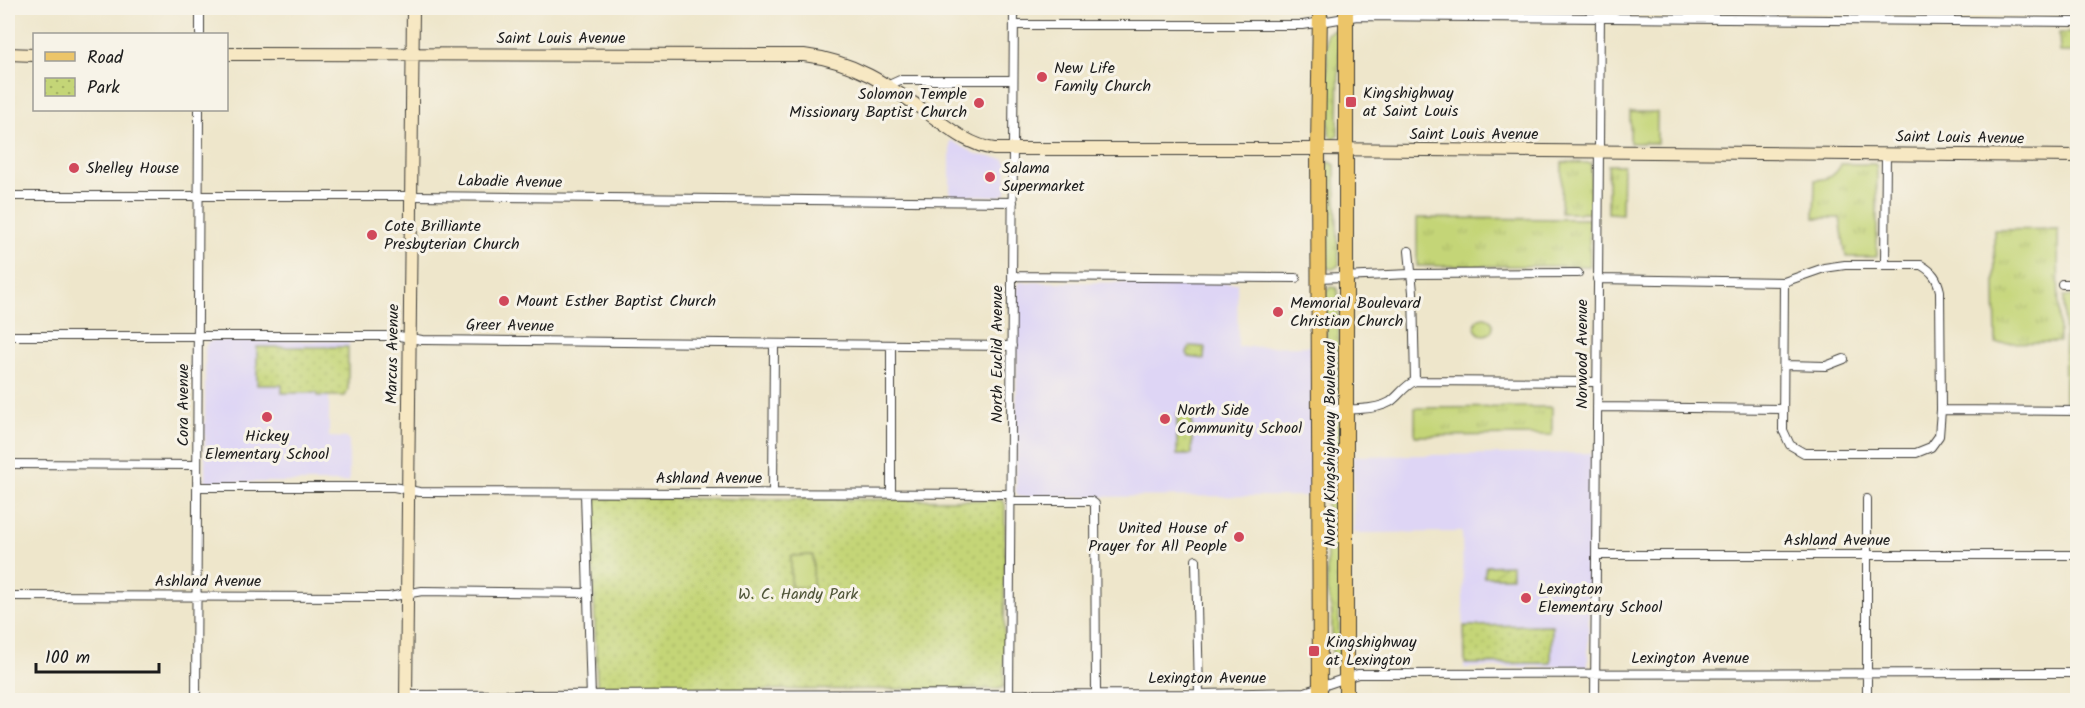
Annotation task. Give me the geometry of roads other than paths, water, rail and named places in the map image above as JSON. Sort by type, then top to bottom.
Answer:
[{"type":"main road","name":"North Kingshighway Boulevard","points":[[1320,8],[1318,149],[1320,694]]},
{"type":"main road","name":"North Kingshighway Boulevard","points":[[1346,13],[1346,700]]},
{"type":"street","points":[[200,8],[200,33]]},
{"type":"street","name":"Marcus Avenue","points":[[406,698],[413,8]]},
{"type":"street","name":"North Euclid Avenue","points":[[1009,697],[1014,8]]},
{"type":"street","name":"Norwood Avenue","points":[[1595,700],[1600,8]]},
{"type":"street","points":[[1014,25],[1303,25],[1346,13],[1357,16],[2078,22]]},
{"type":"street","points":[[8,54],[33,54]]},
{"type":"street","name":"Saint Louis Avenue","points":[[228,54],[804,55],[848,65],[889,86],[968,141],[989,148],[1013,150],[1318,149],[2078,156]]},
{"type":"street","points":[[889,86],[900,80],[1013,80]]},
{"type":"street","name":"Cora Avenue","points":[[196,700],[199,111]]},
{"type":"street","points":[[1885,265],[1886,154]]},
{"type":"street","name":"Labadie Avenue","points":[[8,196],[412,196],[1012,202]]},
{"type":"street","points":[[1409,251],[1413,292],[1415,381]]},
{"type":"street","points":[[1597,279],[1784,282],[1824,268],[1845,265],[1921,265],[1931,271],[1938,281],[1940,291],[1941,410],[1939,436],[1931,447],[1916,453],[1804,453],[1790,445],[1784,430],[1783,410],[1784,282]]},
{"type":"street","points":[[1319,279],[1411,274],[1578,273]]},
{"type":"street","points":[[1012,276],[1296,278]]},
{"type":"street","points":[[2062,284],[2078,284]]},
{"type":"street","name":"Greer Avenue","points":[[8,336],[399,336],[422,340],[1012,346]]},
{"type":"street","points":[[773,493],[774,345]]},
{"type":"street","points":[[891,345],[891,494]]},
{"type":"street","points":[[1785,365],[1826,366],[1844,359]]},
{"type":"street","points":[[1320,408],[1347,409],[1379,406],[1391,401],[1405,386],[1415,381],[1596,382]]},
{"type":"street","points":[[1597,407],[1783,410]]},
{"type":"street","points":[[1941,410],[2078,411]]},
{"type":"street","points":[[8,465],[197,465]]},
{"type":"street","name":"Ashland Avenue","points":[[197,487],[394,488],[419,492],[891,494],[1091,501],[1095,504],[1096,693]]},
{"type":"street","points":[[585,493],[591,698]]},
{"type":"street","points":[[1867,700],[1868,499]]},
{"type":"street","name":"Ashland Avenue","points":[[1597,555],[2078,555]]},
{"type":"street","points":[[1196,560],[1199,694]]},
{"type":"street","name":"Ashland Avenue","points":[[8,596],[389,597],[422,591],[588,593]]},
{"type":"street","name":"Lexington Avenue","points":[[406,698],[1009,697],[1096,693],[1305,692],[1320,694],[1358,674],[2078,673]]},
{"type":"place","name":"New Life Family Church","points":[[1042,77]]},
{"type":"place","name":"Kingshighway at Saint Louis","points":[[1351,102]]},
{"type":"place","name":"Solomon Temple Missionary Baptist Church","points":[[979,103]]},
{"type":"place","name":"Shelley House","points":[[74,168]]},
{"type":"place","name":"Salama Supermarket","points":[[990,177]]},
{"type":"place","name":"Cote Brilliante Presbyterian Church","points":[[372,235]]},
{"type":"place","name":"Mount Esther Baptist Church","points":[[504,301]]},
{"type":"place","name":"Memorial Boulevard Christian Church","points":[[1278,312]]},
{"type":"place","name":"Hickey Elementary School","points":[[267,417]]},
{"type":"place","name":"North Side Community School","points":[[1165,419]]},
{"type":"place","name":"United House of Prayer for All People","points":[[1239,537]]},
{"type":"place","name":"Lexington Elementary School","points":[[1526,598]]},
{"type":"place","name":"Kingshighway at Lexington","points":[[1314,651]]},
{"type":"park label","name":"W. C. Handy Park","points":[[798,594]]}]
